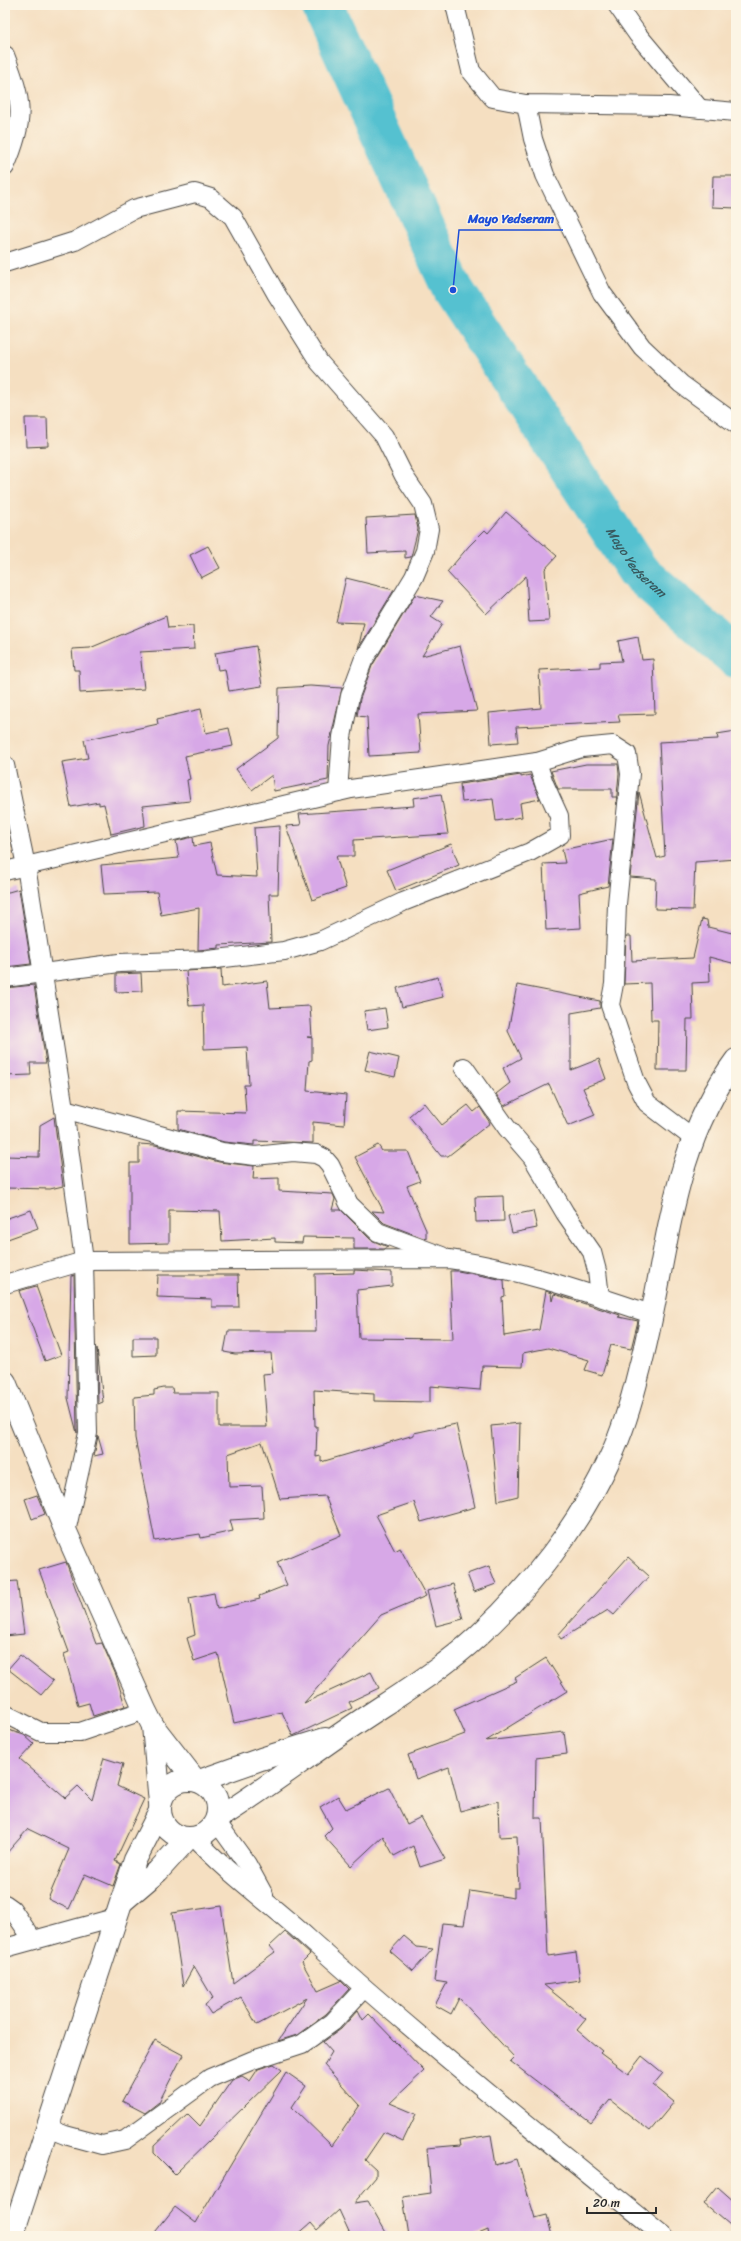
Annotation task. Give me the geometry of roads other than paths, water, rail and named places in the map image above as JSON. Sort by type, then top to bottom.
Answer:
[{"type":"street","points":[[455,5],[471,71],[493,98],[526,104],[669,106],[736,112]]},
{"type":"street","points":[[617,5],[638,35],[700,109]]},
{"type":"street","points":[[5,55],[17,86],[21,110],[15,144],[5,167]]},
{"type":"street","points":[[526,104],[533,139],[545,174],[602,293],[642,347],[682,384],[736,424]]},
{"type":"street","points":[[5,263],[75,241],[134,209],[195,193],[211,198],[233,218],[277,295],[319,362],[384,436],[404,476],[423,504],[429,529],[425,551],[414,577],[363,661],[350,696],[342,737],[338,792]]},
{"type":"street","points":[[5,871],[338,792],[537,762],[582,748],[613,745],[627,754],[630,774],[617,904],[614,984],[610,1006],[636,1082],[647,1102],[693,1138]]},
{"type":"street","points":[[5,978],[119,963],[208,960],[284,951],[320,941],[403,902],[530,852],[560,835],[561,826],[559,816],[544,783],[537,762]]},
{"type":"street","points":[[5,766],[26,866],[64,1109],[84,1261],[88,1433],[66,1532]]},
{"type":"street","points":[[149,1718],[160,1808],[166,1827],[179,1837],[191,1838],[204,1835],[217,1820],[277,1781],[448,1661],[478,1636],[516,1598],[581,1511],[610,1458],[627,1415],[640,1369],[675,1195],[693,1138],[704,1112],[736,1060]]},
{"type":"street","points":[[464,1067],[507,1128],[532,1157],[565,1213],[592,1252],[600,1297]]},
{"type":"street","points":[[64,1109],[158,1133],[195,1147],[222,1152],[255,1156],[293,1152],[316,1154],[324,1158],[330,1165],[349,1204],[378,1232],[450,1259]]},
{"type":"street","points":[[5,1284],[84,1261],[450,1259],[488,1265],[528,1274],[651,1314]]},
{"type":"street","points":[[5,1382],[66,1532],[149,1718],[197,1781],[212,1790],[218,1804],[217,1820],[247,1864],[269,1903]]},
{"type":"street","points":[[5,1714],[40,1732],[80,1732],[149,1718]]},
{"type":"street","points":[[12,2236],[121,1908],[135,1860],[160,1808],[163,1794],[169,1787],[186,1780],[197,1781],[342,1734]]},
{"type":"street","points":[[191,1838],[224,1868],[269,1903],[364,1988],[491,2097],[664,2236]]},
{"type":"street","points":[[5,1948],[33,1940],[121,1908],[191,1838]]},
{"type":"street","points":[[5,1904],[12,1909],[33,1940]]},
{"type":"street","points":[[47,2128],[65,2135],[102,2145],[125,2140],[210,2078],[253,2060],[302,2044],[333,2022],[364,1988]]},
{"type":"waterway","name":"Mayo Yedseram","points":[[322,5],[453,290],[638,571],[736,657]]},
{"type":"place","name":"Mayo Yedseram","points":[[453,290]]}]
